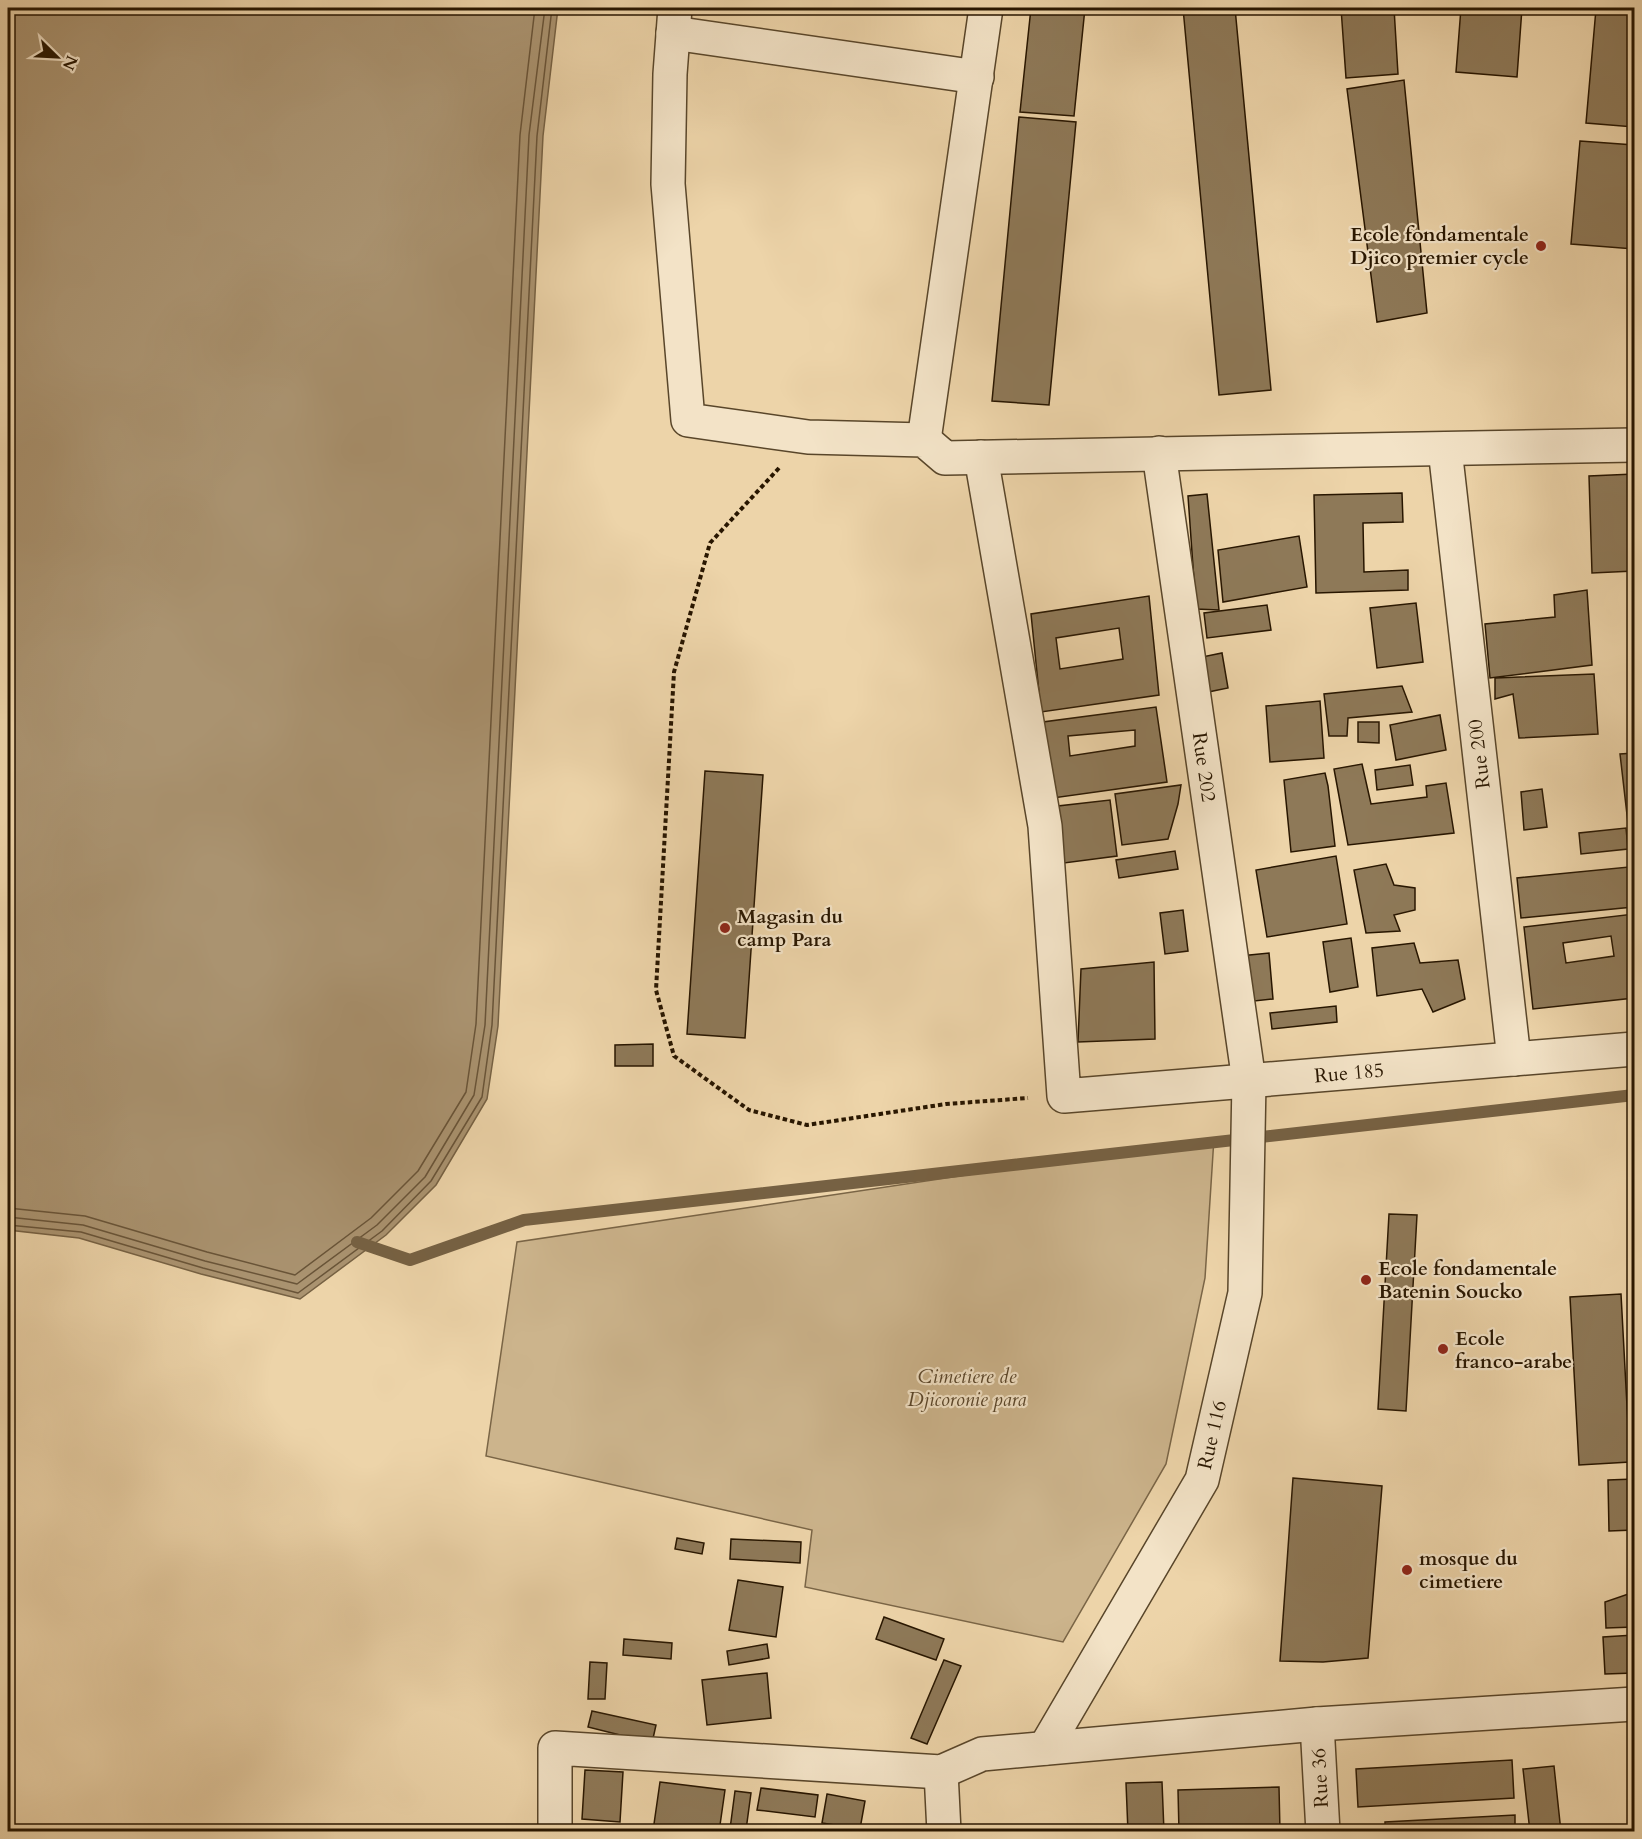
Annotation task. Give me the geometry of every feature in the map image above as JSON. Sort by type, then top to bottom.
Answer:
[{"type":"street","points":[[924,440],[986,8]]},
{"type":"street","points":[[977,77],[674,20],[668,184],[688,420],[808,437],[924,440],[945,458],[1635,445]]},
{"type":"street","name":"Rue 200","points":[[1444,448],[1514,1059]]},
{"type":"street","name":"Rue 202","points":[[1159,453],[1249,1081]]},
{"type":"street","points":[[981,457],[1045,826],[1064,1096]]},
{"type":"street","name":"Rue 185","points":[[1064,1096],[1635,1049]]},
{"type":"street","name":"Rue 116","points":[[1045,1748],[1202,1480],[1245,1293],[1249,1081]]},
{"type":"street","points":[[555,1832],[555,1748],[941,1772],[982,1754],[1317,1724],[1635,1704]]},
{"type":"street","name":"Rue 36","points":[[1317,1724],[1323,1832]]},
{"type":"street","points":[[941,1772],[944,1832]]},
{"type":"path","points":[[808,437],[710,543],[674,672],[656,990],[674,1056],[749,1110],[807,1125],[946,1104],[1064,1096]]},
{"type":"green space","name":"Cimetiere de Djicoronie para","points":[[1214,1138],[1205,1278],[1166,1464],[1063,1642],[805,1587],[812,1530],[486,1456],[517,1242]]},
{"type":"water","points":[[8,8],[558,8],[543,136],[498,1026],[487,1099],[436,1185],[386,1235],[300,1299],[201,1274],[79,1238],[8,1230]]},
{"type":"building","points":[[1031,8],[1085,8],[1074,116],[1020,112]]},
{"type":"building","points":[[1183,8],[1235,8],[1271,390],[1219,395]]},
{"type":"building","points":[[1341,8],[1394,8],[1398,74],[1346,78]]},
{"type":"building","points":[[1461,8],[1522,8],[1517,77],[1456,72]]},
{"type":"building","points":[[1596,9],[1634,12],[1634,127],[1586,123]]},
{"type":"building","points":[[1404,80],[1427,313],[1377,322],[1347,89]]},
{"type":"building","points":[[1019,117],[1076,122],[1049,405],[992,401]]},
{"type":"building","points":[[1580,141],[1634,145],[1634,249],[1571,244]]},
{"type":"building","points":[[1634,474],[1634,571],[1592,573],[1589,476]]},
{"type":"building","points":[[1402,493],[1403,522],[1363,523],[1364,572],[1408,570],[1408,590],[1316,593],[1314,495]]},
{"type":"building","points":[[1207,494],[1219,610],[1196,609],[1188,496]]},
{"type":"building","points":[[1299,536],[1307,587],[1223,602],[1218,550]]},
{"type":"building","points":[[1587,590],[1592,665],[1490,678],[1485,624],[1555,617],[1554,595]]},
{"type":"building","points":[[1149,596],[1159,695],[1041,712],[1031,614]],"holes":[[[1119,628],[1123,659],[1060,669],[1056,638]]]},
{"type":"building","points":[[1416,603],[1423,662],[1377,668],[1370,608]]},
{"type":"building","points":[[1267,605],[1271,630],[1207,638],[1204,613]]},
{"type":"building","points":[[1222,653],[1228,688],[1208,692],[1202,657]]},
{"type":"building","points":[[1594,674],[1598,734],[1519,738],[1513,694],[1495,699],[1495,678]]},
{"type":"building","points":[[1402,686],[1412,712],[1348,718],[1347,736],[1329,736],[1324,694]]},
{"type":"building","points":[[1320,701],[1324,758],[1270,762],[1266,706]]},
{"type":"building","points":[[1156,707],[1167,782],[1053,798],[1043,722]],"holes":[[[1135,730],[1135,746],[1070,756],[1068,736]]]},
{"type":"building","points":[[1440,715],[1446,750],[1396,760],[1390,725]]},
{"type":"building","points":[[1358,722],[1379,722],[1379,743],[1358,742]]},
{"type":"building","points":[[1634,753],[1634,831],[1629,832],[1620,754]]},
{"type":"building","points":[[1362,764],[1371,804],[1427,797],[1426,786],[1446,783],[1454,833],[1348,845],[1334,769]]},
{"type":"building","points":[[1410,765],[1413,785],[1377,790],[1375,770]]},
{"type":"building","points":[[705,771],[763,775],[745,1038],[687,1034]]},
{"type":"building","points":[[1325,773],[1335,846],[1291,852],[1284,780]]},
{"type":"building","points":[[1181,785],[1168,839],[1122,845],[1115,794]]},
{"type":"building","points":[[1542,789],[1547,827],[1524,830],[1521,792]]},
{"type":"building","points":[[1110,800],[1117,856],[1064,863],[1058,806]]},
{"type":"building","points":[[1626,828],[1628,849],[1581,854],[1579,833]]},
{"type":"building","points":[[1175,851],[1178,869],[1119,878],[1116,860]]},
{"type":"building","points":[[1336,856],[1347,924],[1267,937],[1256,870]]},
{"type":"building","points":[[1386,864],[1394,885],[1415,888],[1415,910],[1394,915],[1400,931],[1366,933],[1354,870]]},
{"type":"building","points":[[1629,867],[1633,907],[1521,918],[1517,878]]},
{"type":"building","points":[[1183,910],[1188,951],[1165,954],[1160,913]]},
{"type":"building","points":[[1634,914],[1634,998],[1533,1009],[1524,927]],"holes":[[[1611,936],[1614,956],[1566,963],[1563,943]]]},
{"type":"building","points":[[1351,938],[1358,987],[1330,992],[1323,942]]},
{"type":"building","points":[[1414,943],[1420,963],[1458,960],[1465,999],[1433,1012],[1422,989],[1377,996],[1372,948]]},
{"type":"building","points":[[1269,953],[1273,999],[1245,1002],[1240,956]]},
{"type":"building","points":[[1154,962],[1155,1039],[1078,1042],[1081,969]]},
{"type":"building","points":[[1336,1006],[1337,1022],[1272,1029],[1270,1013]]},
{"type":"building","points":[[653,1044],[653,1066],[615,1066],[615,1045]]},
{"type":"building","points":[[1389,1214],[1417,1215],[1406,1411],[1378,1409]]},
{"type":"building","points":[[1621,1294],[1630,1462],[1579,1465],[1570,1297]]},
{"type":"building","points":[[1293,1478],[1382,1486],[1368,1658],[1323,1662],[1280,1661]]},
{"type":"building","points":[[1634,1479],[1634,1530],[1609,1531],[1608,1480]]},
{"type":"building","points":[[677,1538],[704,1543],[702,1554],[675,1549]]},
{"type":"building","points":[[731,1539],[801,1542],[800,1563],[730,1559]]},
{"type":"building","points":[[738,1580],[783,1587],[776,1637],[729,1630]]},
{"type":"building","points":[[1634,1592],[1634,1627],[1606,1628],[1605,1602]]},
{"type":"building","points":[[884,1617],[944,1639],[936,1660],[876,1639]]},
{"type":"building","points":[[1634,1635],[1634,1673],[1605,1674],[1603,1637]]},
{"type":"building","points":[[624,1639],[672,1643],[671,1659],[623,1655]]},
{"type":"building","points":[[767,1644],[769,1658],[729,1665],[727,1651]]},
{"type":"building","points":[[944,1660],[961,1666],[927,1744],[911,1738]]},
{"type":"building","points":[[590,1662],[607,1663],[605,1699],[588,1699]]},
{"type":"building","points":[[767,1673],[771,1718],[707,1725],[702,1680]]},
{"type":"building","points":[[592,1711],[656,1725],[652,1743],[588,1727]]},
{"type":"building","points":[[1512,1760],[1514,1798],[1358,1807],[1356,1769]]},
{"type":"building","points":[[1554,1766],[1561,1832],[1530,1832],[1523,1769]]},
{"type":"building","points":[[585,1770],[623,1772],[620,1822],[582,1819]]},
{"type":"building","points":[[660,1782],[725,1790],[719,1832],[653,1831]]},
{"type":"building","points":[[1162,1782],[1164,1832],[1128,1832],[1126,1783]]},
{"type":"building","points":[[1279,1787],[1280,1832],[1179,1832],[1178,1790]]},
{"type":"building","points":[[761,1788],[818,1795],[815,1817],[757,1810]]},
{"type":"building","points":[[735,1791],[751,1793],[746,1830],[730,1829]]},
{"type":"building","points":[[827,1794],[865,1801],[860,1829],[822,1823]]},
{"type":"building","points":[[1515,1815],[1515,1832],[1385,1832],[1385,1822]]},
{"type":"waterway","points":[[357,1242],[410,1260],[524,1220],[1634,1095]]},
{"type":"place","name":"Ecole fondamentale Djico premier cycle","points":[[1541,246]]},
{"type":"place","name":"Magasin du camp Para","points":[[725,928]]},
{"type":"place","name":"Ecole fondamentale Batenin Soucko","points":[[1366,1280]]},
{"type":"place","name":"Ecole franco-arabe","points":[[1443,1349]]},
{"type":"place","name":"mosque du cimetiere","points":[[1407,1570]]}]
